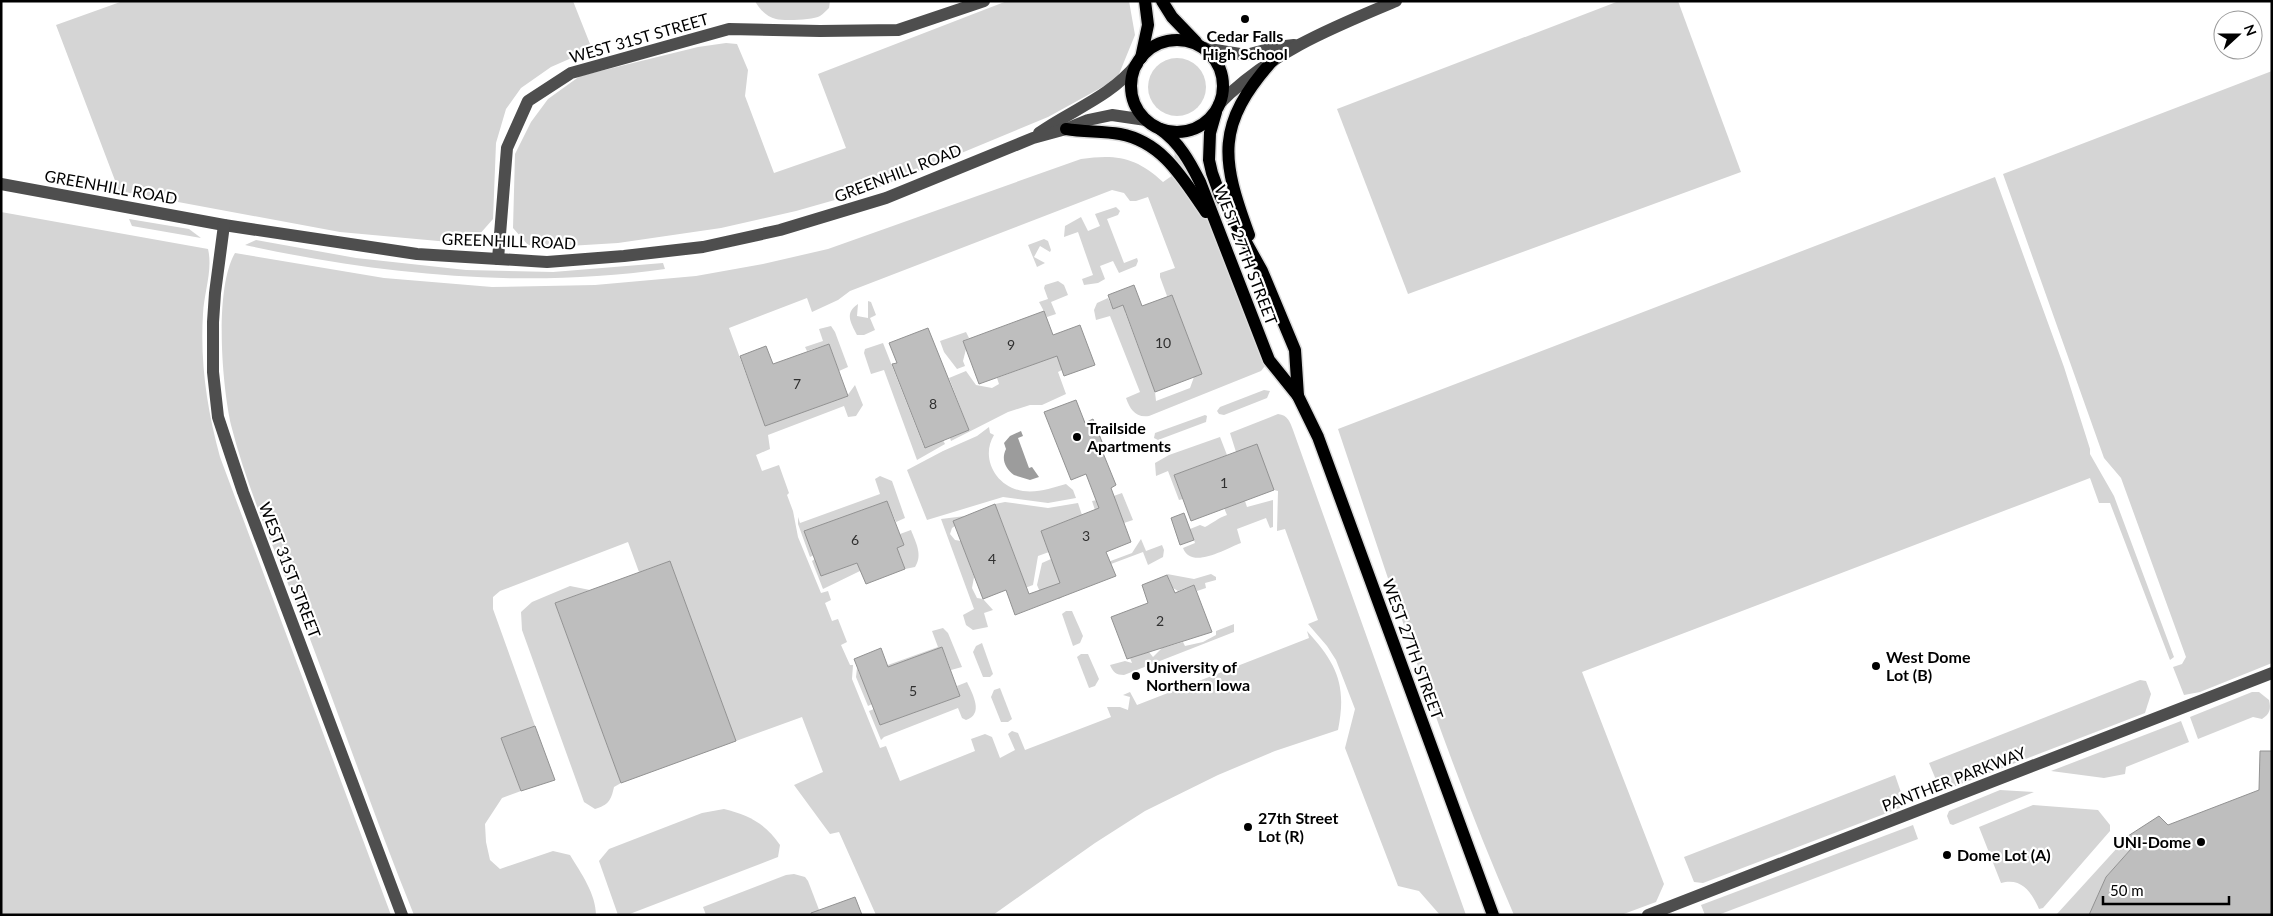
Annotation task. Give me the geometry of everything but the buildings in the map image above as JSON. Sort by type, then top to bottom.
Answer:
[{"type":"main road","points":[[1145,1],[1148,25],[1139,61],[1132,78],[1132,93],[1136,108],[1146,120],[1160,129],[1175,132],[1191,130],[1205,123],[1217,108],[1222,97],[1223,82],[1220,67],[1212,55],[1172,17],[1162,1]]},
{"type":"main road","points":[[1139,61],[1158,44],[1172,40],[1186,40],[1202,47]]},
{"type":"main road","points":[[1262,271],[1232,185],[1228,151],[1231,127],[1238,109],[1257,77],[1272,60]]},
{"type":"main road","name":"WEST 27TH STREET","points":[[1217,108],[1210,133],[1209,160],[1212,173],[1220,195],[1262,271],[1295,350],[1298,396]]},
{"type":"main road","points":[[1066,129],[1118,134],[1147,143],[1168,161],[1217,227]]},
{"type":"main road","name":"WEST 27TH STREET","points":[[1160,129],[1170,136],[1191,164],[1269,360],[1298,396],[1318,437],[1493,915]]},
{"type":"street","name":"WEST 31ST STREET","points":[[498,259],[507,148],[528,101],[571,73],[729,29],[898,30],[984,1]]},
{"type":"street","points":[[1217,108],[1253,73],[1296,45],[1396,1]]},
{"type":"street","points":[[1202,47],[1246,55],[1277,47],[1296,45]]},
{"type":"street","name":"GREENHILL ROAD","points":[[1033,138],[1059,118],[1114,88],[1139,61]]},
{"type":"street","name":"GREENHILL ROAD","points":[[1,184],[224,224],[417,254],[547,262],[704,247],[780,230],[886,198],[1033,138],[1066,129],[1088,120],[1106,116],[1123,116],[1146,120]]},
{"type":"street","name":"WEST 31ST STREET","points":[[224,224],[213,322],[213,372],[218,417],[243,492],[402,915]]},
{"type":"street","name":"PANTHER PARKWAY","points":[[1648,915],[2272,673]]},
{"type":"shaded area","points":[[123,1],[573,1],[592,49],[551,67],[521,88],[506,109],[496,143],[493,219],[471,244],[340,232],[119,191],[56,25]]},
{"type":"shaded area","points":[[755,1],[830,1],[829,8],[820,16],[792,20],[776,19],[766,15]]},
{"type":"shaded area","points":[[1007,1],[1129,1],[1135,35],[1117,79],[1048,117],[877,188],[796,211],[721,228],[618,243],[552,247],[528,245],[513,228],[515,154],[531,122],[548,99],[580,76],[698,47],[726,43],[737,44],[748,70],[745,96],[774,173],[846,148],[818,74]]},
{"type":"shaded area","points":[[1619,1],[1678,1],[1741,172],[1408,294],[1337,109]]},
{"type":"shaded area","points":[[1177,58],[1193,63],[1201,71],[1206,87],[1201,103],[1193,111],[1177,116],[1161,111],[1153,103],[1148,87],[1153,71],[1161,63]]},
{"type":"shaded area","points":[[2272,71],[2272,663],[2200,692],[2184,695],[2173,667],[2182,664],[2186,657],[2121,478],[2104,458],[2003,174]]},
{"type":"shaded area","points":[[1175,149],[1188,167],[1264,360],[1265,366],[1261,371],[1149,416],[1140,416],[1131,409],[1126,398],[1140,392],[1110,316],[1096,320],[1094,310],[1097,303],[1108,298],[1113,309],[1130,302],[1125,312],[1155,392],[1156,401],[1190,388],[1194,377],[1202,374],[1172,295],[1167,296],[1160,277],[1160,273],[1175,268],[1148,197],[1130,201],[1124,193],[1112,190],[850,291],[838,300],[812,312],[807,298],[729,328],[765,426],[847,396],[855,385],[863,405],[856,416],[848,417],[844,406],[768,435],[770,449],[756,455],[762,471],[779,465],[789,493],[787,495],[793,511],[798,537],[821,593],[828,591],[831,600],[825,603],[832,621],[838,619],[847,642],[841,645],[850,665],[853,665],[852,679],[880,748],[886,746],[900,781],[975,751],[971,739],[985,734],[992,737],[1000,758],[1015,750],[1008,734],[1012,731],[1018,733],[1025,750],[1111,717],[1107,707],[1120,707],[1128,710],[1130,697],[1123,695],[1130,692],[1137,705],[1309,638],[1307,631],[1326,654],[1337,676],[1341,700],[1338,730],[1275,751],[1218,775],[1145,811],[1095,843],[993,915],[876,915],[839,832],[830,834],[794,785],[823,772],[802,717],[736,741],[670,561],[639,572],[628,542],[500,591],[493,597],[493,609],[535,726],[501,738],[521,791],[502,798],[485,824],[490,860],[500,869],[553,851],[570,855],[591,892],[596,915],[414,915],[307,631],[256,504],[238,451],[228,408],[222,338],[224,289],[228,269],[235,253],[384,278],[492,287],[595,285],[696,276],[763,264],[828,249],[1081,159],[1115,157],[1125,159],[1144,167],[1163,182],[1173,175]]},
{"type":"shaded area","points":[[1995,177],[2064,367],[2090,454],[2114,496],[2174,657],[2170,660],[2110,503],[2099,503],[2090,478],[1582,672],[1664,884],[1656,902],[1621,915],[1514,915],[1442,735],[1338,429]]},
{"type":"shaded area","points":[[1116,207],[1120,211],[1118,215],[1107,219],[1124,263],[1137,258],[1136,266],[1119,273],[1113,261],[1100,266],[1105,279],[1098,283],[1084,285],[1082,279],[1093,275],[1078,232],[1064,237],[1065,226],[1081,217],[1088,231],[1100,226],[1095,214]]},
{"type":"shaded area","points":[[1,212],[208,249],[209,273],[202,332],[204,368],[211,421],[220,457],[391,915],[1,915]]},
{"type":"shaded area","points":[[129,219],[189,229],[201,238],[132,226]]},
{"type":"shaded area","points":[[1044,239],[1048,241],[1051,250],[1050,252],[1040,246],[1034,257],[1045,263],[1037,267],[1028,245]]},
{"type":"shaded area","points":[[256,240],[356,258],[466,270],[553,272],[663,263],[665,269],[559,278],[454,276],[349,264],[245,245]]},
{"type":"shaded area","points":[[1058,281],[1064,285],[1068,295],[1051,302],[1056,314],[1047,317],[1039,302],[1048,299],[1044,288],[1045,285]]},
{"type":"shaded area","points":[[868,301],[871,302],[876,315],[870,318],[875,330],[864,335],[857,335],[850,318],[851,311],[858,304],[857,316],[868,318]]},
{"type":"shaded area","points":[[831,326],[848,367],[839,371],[829,344],[807,351],[805,347],[823,341],[819,329]]},
{"type":"shaded area","points":[[966,332],[969,338],[963,341],[966,349],[963,361],[965,366],[957,369],[944,352],[940,341]]},
{"type":"shaded area","points":[[883,343],[924,447],[943,440],[945,444],[917,460],[884,370],[871,374],[864,353],[865,349]]},
{"type":"shaded area","points":[[1061,354],[1062,370],[1058,372],[1066,394],[1042,405],[1030,405],[1008,412],[951,441],[950,438],[969,430],[949,378],[966,371],[976,385],[992,388],[999,384],[997,378]]},
{"type":"shaded area","points":[[1264,390],[1270,391],[1267,398],[1224,415],[1219,414],[1217,411],[1220,407]]},
{"type":"shaded area","points":[[1278,414],[1286,417],[1292,427],[1466,915],[1440,915],[1419,891],[1398,886],[1345,748],[1355,709],[1336,660],[1308,624],[1318,620],[1285,529],[1277,531],[1278,491],[1274,490],[1236,452],[1230,433]]},
{"type":"shaded area","points":[[1205,415],[1207,416],[1206,422],[1158,440],[1154,438],[1155,433]]},
{"type":"shaded area","points":[[989,427],[990,433],[994,435],[990,444],[990,462],[998,478],[1005,484],[1023,491],[1034,491],[1066,484],[1073,490],[1076,498],[1048,503],[1003,497],[927,520],[907,470],[977,436]]},
{"type":"shaded area","points":[[1021,431],[1023,436],[1018,438],[1029,468],[1032,467],[1039,477],[1030,480],[1014,475],[1006,466],[1004,460],[1006,449],[1004,443],[1010,436]]},
{"type":"shaded area","points":[[1220,437],[1227,455],[1174,475],[1183,499],[1179,500],[1168,471],[1156,476],[1155,463],[1169,455]]},
{"type":"shaded area","points":[[880,476],[892,481],[905,518],[896,522],[887,501],[805,531],[814,555],[810,557],[798,524],[798,517],[800,523],[880,494],[875,479]]},
{"type":"shaded area","points":[[1122,493],[1133,520],[1124,523],[1095,510],[1092,501]]},
{"type":"shaded area","points":[[1273,500],[1273,527],[1270,528],[1266,518],[1237,529],[1241,543],[1201,558],[1187,554],[1183,548],[1195,543],[1190,529],[1200,525],[1205,527],[1227,515],[1224,508],[1245,501],[1247,507]]},
{"type":"shaded area","points":[[1005,502],[1048,508],[1078,503],[1082,515],[1041,531],[1049,552],[1038,556],[1033,585],[1011,593],[1009,589],[1025,583],[995,504]]},
{"type":"shaded area","points":[[965,516],[953,521],[955,526],[950,534],[955,540],[961,541],[974,577],[972,588],[977,598],[983,599],[993,610],[984,613],[988,627],[973,630],[966,625],[963,615],[974,609],[941,519]]},
{"type":"shaded area","points":[[911,530],[919,553],[915,567],[905,569],[900,555],[860,571],[823,589],[812,561],[815,559],[821,576],[904,545],[900,534]]},
{"type":"shaded area","points":[[1141,539],[1146,551],[1162,545],[1164,550],[1163,557],[1148,565],[1143,552],[1111,564],[1108,562],[1132,553]]},
{"type":"shaded area","points":[[1051,559],[1067,580],[1059,584],[1064,596],[1059,599],[1040,592],[1037,585],[1042,563]]},
{"type":"shaded area","points":[[1167,574],[1194,579],[1211,574],[1216,577],[1216,580],[1205,583],[1206,588],[1197,591],[1194,585],[1178,591],[1173,588]]},
{"type":"shaded area","points":[[570,586],[590,590],[555,603],[621,783],[614,787],[608,802],[595,809],[584,802],[522,630],[521,612],[532,602]]},
{"type":"shaded area","points":[[1066,611],[1072,611],[1083,636],[1080,643],[1073,646],[1062,614]]},
{"type":"shaded area","points":[[1234,624],[1234,632],[1124,675],[1115,673],[1110,665],[1125,661],[1132,663],[1130,658],[1149,652],[1153,657],[1162,648],[1183,642],[1185,646],[1203,642],[1216,635],[1216,631]]},
{"type":"shaded area","points":[[943,628],[948,633],[962,667],[951,670],[942,647],[862,677],[872,704],[868,706],[856,677],[857,668],[860,675],[938,647],[932,631]]},
{"type":"shaded area","points":[[982,643],[993,674],[990,677],[983,677],[973,652],[976,646]]},
{"type":"shaded area","points":[[1081,654],[1088,654],[1099,679],[1095,686],[1089,688],[1077,657]]},
{"type":"shaded area","points":[[2140,680],[2146,681],[2151,694],[2145,713],[1941,791],[1929,763]]},
{"type":"shaded area","points":[[967,682],[976,704],[975,713],[971,717],[966,720],[962,718],[958,708],[884,737],[881,740],[869,711],[874,709],[880,725],[960,696],[957,686]]},
{"type":"shaded area","points":[[1000,688],[1012,719],[1008,722],[1001,722],[991,697],[994,690]]},
{"type":"shaded area","points":[[2252,692],[2259,692],[2269,700],[2269,711],[2265,717],[2262,719],[2253,717],[2198,739],[2190,717]]},
{"type":"shaded area","points":[[2181,721],[2189,742],[2126,767],[2125,774],[2104,778],[2051,771]]},
{"type":"shaded area","points":[[1895,775],[1904,801],[1900,808],[1703,883],[1694,882],[1684,857]]},
{"type":"shaded area","points":[[2000,790],[2034,792],[1953,825],[1950,824],[1947,816],[1949,811]]},
{"type":"shaded area","points":[[2033,805],[2098,810],[2110,825],[2110,831],[2043,908],[2039,909],[2033,897],[2020,884],[2015,882],[2001,883],[1979,827]]},
{"type":"shaded area","points":[[724,809],[748,817],[768,831],[780,845],[778,857],[627,915],[618,915],[599,861],[609,849],[702,813]]},
{"type":"shaded area","points":[[1913,825],[1918,839],[1718,915],[1705,915],[1701,905]]},
{"type":"shaded area","points":[[2128,836],[2131,849],[2106,877],[2090,915],[2056,915]]},
{"type":"shaded area","points":[[794,874],[805,877],[808,881],[821,915],[706,915],[703,907],[786,875]]},
{"type":"place","name":"Cedar Falls High School","points":[[1245,19]]},
{"type":"place","name":"Trailside Apartments","points":[[1077,437]]},
{"type":"place","name":"West Dome Lot (B)","points":[[1876,666]]},
{"type":"place","name":"University of Northern Iowa","points":[[1136,676]]},
{"type":"place","name":"27th Street Lot (R)","points":[[1248,827]]},
{"type":"place","name":"UNI-Dome","points":[[2201,842]]},
{"type":"place","name":"Dome Lot (A)","points":[[1947,855]]}]
